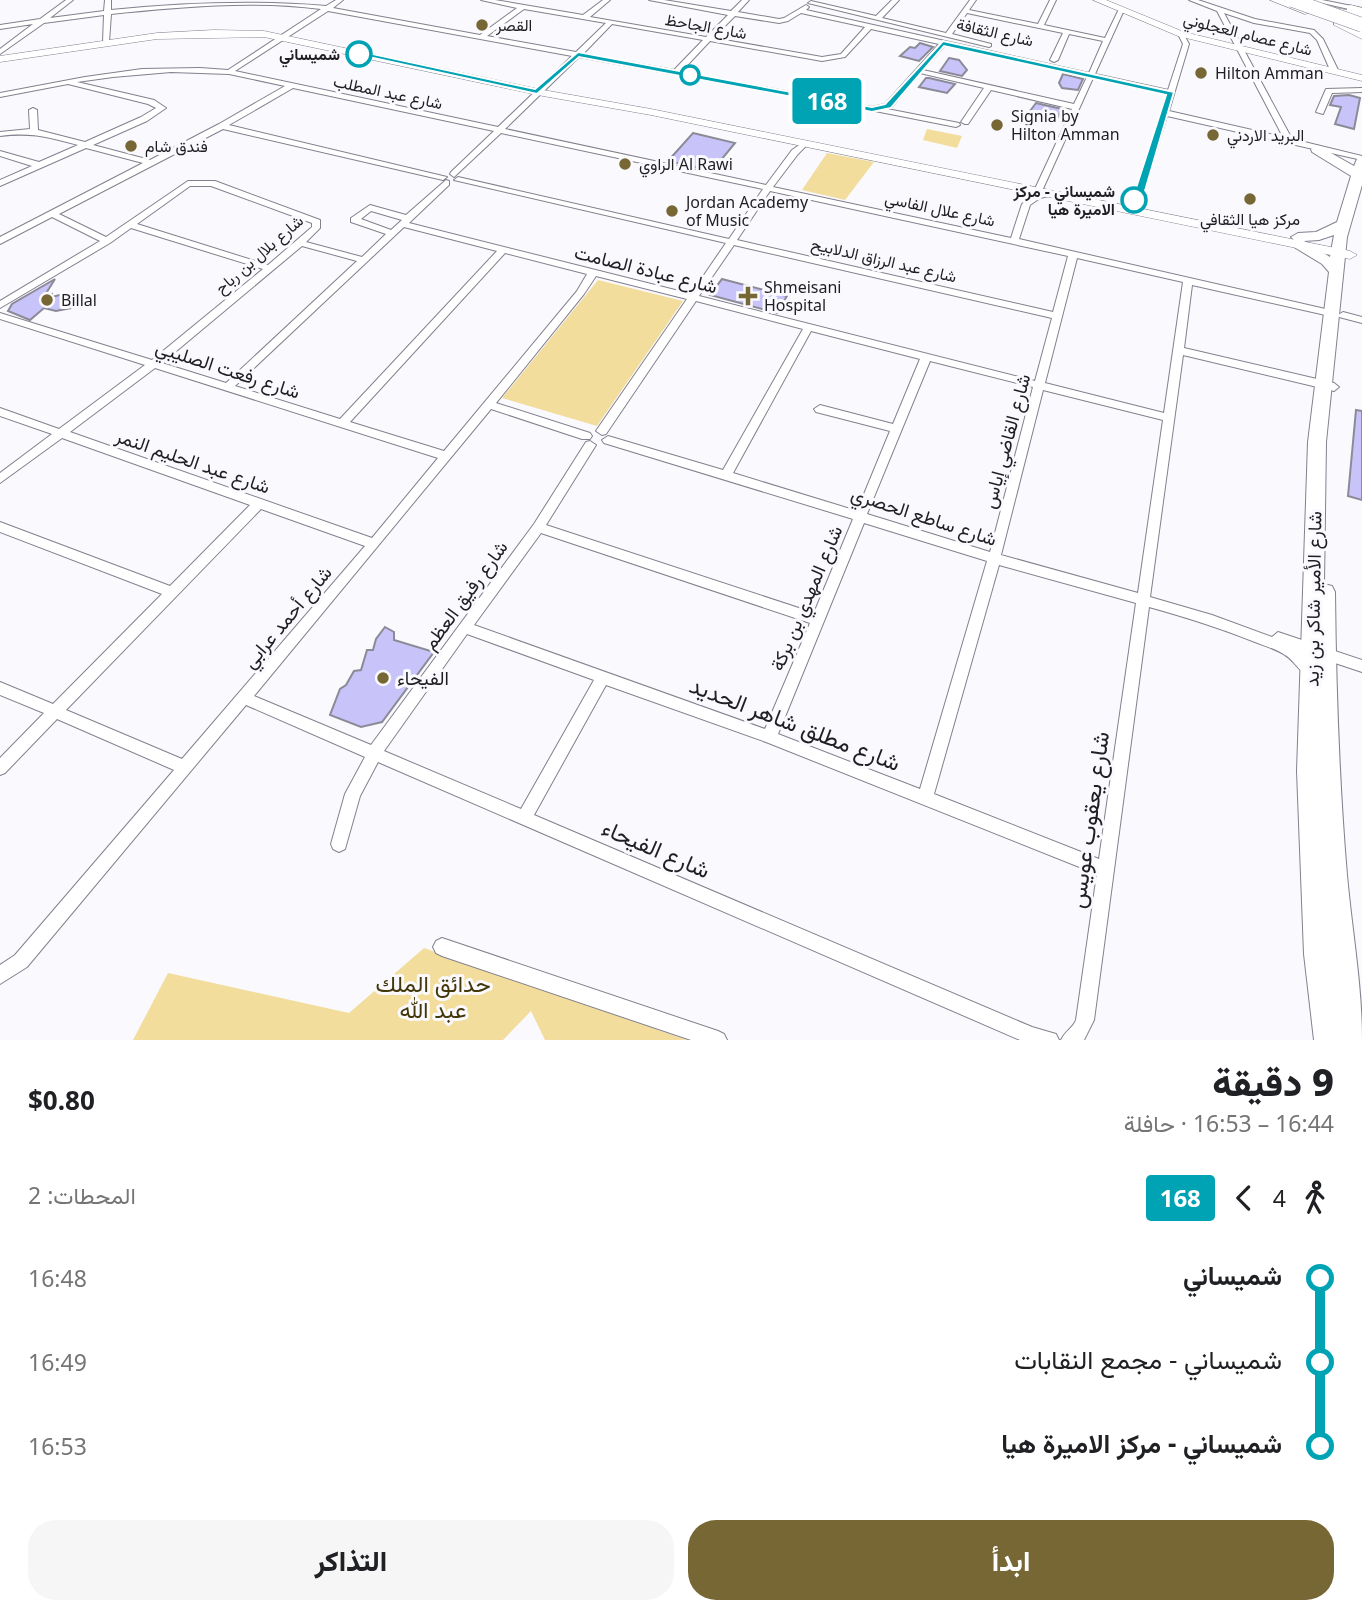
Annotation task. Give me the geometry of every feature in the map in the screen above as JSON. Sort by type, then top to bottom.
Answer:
[{"type":"highway","points":[[1278,0],[1296,2],[1360,22]]},
{"type":"main road","points":[[1317,149],[1361,165]]},
{"type":"main road","name":"شارع الأمير شاكر بن زيد","points":[[1336,314],[1335,270],[1345,250],[1343,226],[1361,165]]},
{"type":"main road","name":"شارع الأمير شاكر بن زيد","points":[[1328,1040],[1317,954],[1309,771],[1315,658],[1317,442],[1328,386],[1345,250],[1362,195]]},
{"type":"main road","points":[[1298,240],[1319,236],[1343,226]]},
{"type":"main road","points":[[1298,240],[1335,270]]},
{"type":"main road","name":"شارع الأمير شاكر بن زيد","points":[[1315,658],[1338,921],[1356,1027]]},
{"type":"street","points":[[0,52],[70,0]]},
{"type":"street","points":[[106,42],[108,0]]},
{"type":"street","points":[[0,27],[108,11],[240,0],[285,1],[961,124],[989,87]]},
{"type":"street","points":[[229,72],[269,38],[295,29],[340,0]]},
{"type":"street","name":"شارع الجاحظ","points":[[484,0],[828,59],[843,56],[869,27]]},
{"type":"street","points":[[584,18],[607,0]]},
{"type":"street","points":[[652,0],[779,21],[802,11],[813,2]]},
{"type":"street","points":[[676,72],[746,0]]},
{"type":"street","points":[[877,19],[896,0]]},
{"type":"street","points":[[947,36],[973,0]]},
{"type":"street","points":[[1040,26],[1053,0]]},
{"type":"street","name":"شارع عصام العجلوني","points":[[1098,0],[1120,15],[1136,17],[1184,39],[1200,40],[1359,79]]},
{"type":"street","points":[[1192,0],[1220,11],[1269,24],[1312,31],[1320,40],[1335,72]]},
{"type":"street","points":[[1278,0],[1337,23],[1360,22]]},
{"type":"street","points":[[1312,0],[1360,22]]},
{"type":"street","name":"شارع الثقافة","points":[[813,2],[1055,60],[1092,72]]},
{"type":"street","points":[[1296,2],[1328,9],[1360,22]]},
{"type":"street","points":[[482,36],[522,7]]},
{"type":"street","name":"شارع الثقافة","points":[[802,11],[943,44],[1172,90]]},
{"type":"street","points":[[967,11],[1107,40]]},
{"type":"street","points":[[1220,11],[1289,142]]},
{"type":"street","points":[[1038,191],[1120,15]]},
{"type":"street","points":[[222,126],[444,180],[456,177],[539,90],[610,23]]},
{"type":"street","points":[[1055,60],[1068,32]]},
{"type":"street","points":[[0,59],[106,42],[196,33],[269,38],[577,97],[797,145],[1345,250]]},
{"type":"street","points":[[1125,208],[1140,191],[1166,113],[1184,39]]},
{"type":"street","points":[[878,109],[888,106],[943,44]]},
{"type":"street","name":"شارع عبد المطلب","points":[[0,95],[145,71],[229,72],[768,188]]},
{"type":"street","points":[[919,71],[1075,107]]},
{"type":"street","points":[[0,183],[144,119],[162,108],[151,102],[67,82]]},
{"type":"street","points":[[0,241],[222,126],[291,86]]},
{"type":"street","points":[[1320,112],[1329,91],[1362,90]]},
{"type":"street","points":[[33,110],[34,131]]},
{"type":"street","points":[[1166,113],[1317,149]]},
{"type":"street","points":[[0,134],[34,131],[151,163]]},
{"type":"street","points":[[489,405],[600,446],[693,299],[797,145]]},
{"type":"street","points":[[0,153],[39,165]]},
{"type":"street","name":"شارع عبد الرزاق الدلابيح","points":[[456,177],[1058,316]]},
{"type":"street","points":[[227,388],[406,222],[444,180]]},
{"type":"street","name":"شارع بلال بن رباح","points":[[0,305],[107,241],[179,188],[196,183],[212,183],[317,222],[317,228],[300,243],[154,364],[0,479]]},
{"type":"street","points":[[1014,186],[1026,204]]},
{"type":"street","name":"شارع علال الفاسي","points":[[768,188],[1362,320]]},
{"type":"street","points":[[1014,241],[1026,204],[1038,197],[1056,194]]},
{"type":"street","name":"شارع عبادة الصامت","points":[[392,233],[354,219],[370,208],[406,222],[502,251],[1168,418]]},
{"type":"street","points":[[52,214],[107,241]]},
{"type":"street","points":[[131,225],[269,268]]},
{"type":"street","points":[[300,243],[363,260]]},
{"type":"street","points":[[342,424],[502,251]]},
{"type":"street","name":"شارع القاضي إياس","points":[[925,798],[994,559],[1073,255]]},
{"type":"street","name":"شارع أحمد عرابي","points":[[0,975],[21,961],[244,698],[489,405],[581,292],[592,274]]},
{"type":"street","points":[[1142,601],[1188,281]]},
{"type":"street","name":"شارع رفعت الصليبي","points":[[0,316],[445,456]]},
{"type":"street","points":[[727,474],[808,328]]},
{"type":"street","points":[[1177,350],[1328,386]]},
{"type":"street","name":"شارع المهدي بن بركة","points":[[769,737],[926,358]]},
{"type":"street","points":[[820,409],[896,429]]},
{"type":"street","name":"شارع عبد الحليم النمر","points":[[0,412],[374,544]]},
{"type":"street","name":"شارع ساطع الحصري","points":[[605,435],[994,559],[1230,627],[1284,648],[1298,657],[1362,666]]},
{"type":"street","name":"شارع رفيق العظم","points":[[339,844],[353,794],[373,755],[538,527],[588,440]]},
{"type":"street","points":[[0,768],[260,503]]},
{"type":"street","points":[[0,527],[171,592]]},
{"type":"street","points":[[538,527],[817,621]]},
{"type":"street","name":"شارع يعقوب عويس","points":[[1070,1040],[1080,1032],[1085,1020],[1142,601]]},
{"type":"street","name":"شارع ساطع الحصري","points":[[1230,627],[1271,635],[1315,658]]},
{"type":"street","name":"شارع مطلق شاهر الحديد","points":[[466,628],[769,737],[1105,869]]},
{"type":"street","points":[[524,818],[603,677]]},
{"type":"street","points":[[0,688],[184,767]]},
{"type":"street","name":"شارع الفيحاء","points":[[244,698],[1032,1036],[1051,1040]]},
{"type":"street","points":[[442,947],[718,1040]]},
{"type":"green space","points":[[927,129],[962,136],[957,148],[923,140]]},
{"type":"green space","points":[[827,153],[874,162],[845,200],[802,190]]},
{"type":"green space","points":[[598,280],[683,301],[597,426],[502,398]]},
{"type":"green space","name":"حدائق الملك عبد الله","points":[[424,948],[687,1040],[545,1040],[531,1011],[503,1040],[133,1040],[168,973],[349,1013]]},
{"type":"building","points":[[920,43],[933,47],[919,61],[900,56],[910,47],[915,48]]},
{"type":"building","points":[[949,58],[959,60],[967,70],[962,76],[940,71]]},
{"type":"building","points":[[1063,74],[1083,79],[1078,90],[1062,88],[1059,83]]},
{"type":"building","points":[[926,78],[955,84],[947,93],[919,87]]},
{"type":"building","points":[[1349,95],[1360,98],[1354,129],[1335,124],[1341,107],[1330,105],[1334,96]]},
{"type":"building","points":[[1036,103],[1062,109],[1058,117],[1030,111]]},
{"type":"building","points":[[693,133],[735,143],[712,171],[668,161]]},
{"type":"building","name":"Billal","points":[[55,279],[45,295],[52,294],[52,297],[67,293],[77,299],[71,308],[56,311],[44,308],[30,320],[8,311],[12,304]]},
{"type":"building","name":"Shmeisani Hospital","points":[[722,279],[787,296],[777,313],[710,295]]},
{"type":"building","points":[[1356,410],[1362,411],[1362,500],[1348,496]]},
{"type":"building","name":"الفيحاء","points":[[385,627],[394,632],[394,640],[434,652],[382,722],[361,727],[330,715],[340,689],[346,685],[354,671],[361,670],[367,650],[373,650],[376,639]]},
{"type":"bus line","name":"168","points":[[359,54],[537,92],[578,54],[872,109],[888,106],[943,44],[1171,93],[1140,191],[1134,200]]},
{"type":"place","name":"القصر","points":[[482,25]]},
{"type":"place","name":"شميساني","points":[[359,54]]},
{"type":"place","name":"Hilton Amman","points":[[1201,73]]},
{"type":"place","name":"Signia by Hilton Amman","points":[[997,125]]},
{"type":"place","name":"البريد الاردني","points":[[1213,135]]},
{"type":"place","name":"فندق شام","points":[[131,146]]},
{"type":"place","name":"الراوي Al Rawi","points":[[625,164]]},
{"type":"place","name":"مركز هيا الثقافي","points":[[1250,199]]},
{"type":"place","name":"شميساني - مركز الاميرة هيا","points":[[1134,200]]},
{"type":"place","name":"Jordan Academy of Music","points":[[672,211]]},
{"type":"place","name":"Shmeisani Hospital","points":[[748,296]]},
{"type":"place","name":"Billal","points":[[47,300]]},
{"type":"place","name":"الفيحاء","points":[[383,678]]}]
